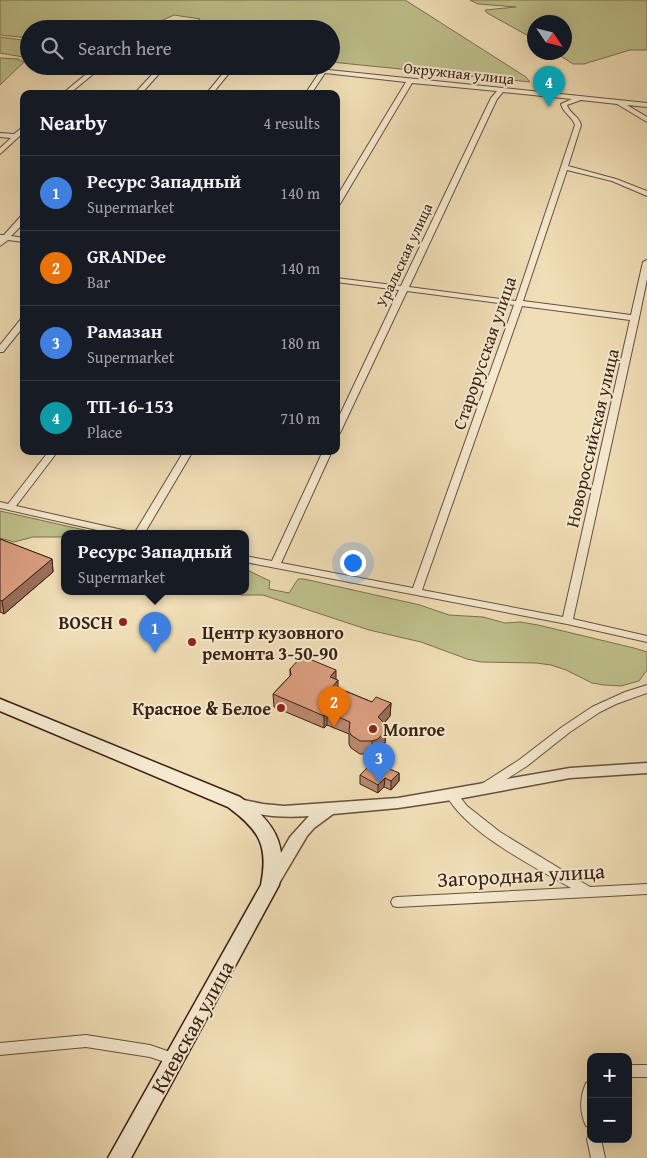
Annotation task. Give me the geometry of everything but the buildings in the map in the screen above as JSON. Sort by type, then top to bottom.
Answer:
[{"type":"main road","name":"Киевская улица","points":[[0,705],[234,802],[251,813],[261,823],[268,834],[273,848],[274,861],[267,890],[119,1158]]},
{"type":"street","name":"Окружная улица","points":[[340,74],[647,105]]},
{"type":"street","points":[[70,90],[89,75]]},
{"type":"street","points":[[141,90],[155,75]]},
{"type":"street","points":[[213,90],[225,75]]},
{"type":"street","points":[[311,90],[321,75]]},
{"type":"street","points":[[340,197],[410,81]]},
{"type":"street","name":"Уральская улица","points":[[340,424],[494,98],[501,90]]},
{"type":"street","name":"Старорусская улица","points":[[417,591],[519,303],[578,125],[564,106],[567,101],[582,98]]},
{"type":"street","points":[[616,102],[647,120]]},
{"type":"street","points":[[0,152],[20,132]]},
{"type":"street","points":[[0,136],[16,136]]},
{"type":"street","points":[[564,167],[614,180],[647,194]]},
{"type":"street","points":[[2,240],[20,222]]},
{"type":"street","points":[[2,240],[20,240]]},
{"type":"street","name":"Новороссийская улица","points":[[567,621],[647,262]]},
{"type":"street","points":[[340,280],[635,318]]},
{"type":"street","points":[[0,350],[20,326]]},
{"type":"street","points":[[50,455],[5,506],[110,530]]},
{"type":"street","points":[[141,530],[187,455]]},
{"type":"street","points":[[275,565],[326,455]]},
{"type":"street","points":[[249,559],[567,621],[647,639]]},
{"type":"street","points":[[483,788],[521,764],[569,726],[610,701],[646,688]]},
{"type":"street","points":[[234,802],[263,810],[284,812],[339,808],[416,801],[570,773],[647,768]]},
{"type":"street","points":[[452,795],[460,807],[485,828],[588,892]]},
{"type":"street","points":[[267,890],[307,824],[316,817],[339,808]]},
{"type":"street","name":"Загородная улица","points":[[397,902],[647,889]]},
{"type":"street","points":[[0,1049],[86,1041],[150,1051],[174,1059]]},
{"type":"street","points":[[632,1071],[647,1070]]},
{"type":"street","points":[[595,1143],[598,1158]]},
{"type":"green space","points":[[0,0],[405,0],[526,77],[530,82],[340,63],[340,20],[198,20],[200,19],[174,15],[163,20],[20,20],[20,37],[0,35]]},
{"type":"green space","points":[[470,0],[647,0],[647,50],[630,50],[584,64],[573,64],[567,60],[572,60],[572,15],[527,15],[527,35],[487,13],[485,10],[516,7],[478,4]]},
{"type":"green space","points":[[0,37],[20,40],[20,56],[0,53]]},
{"type":"green space","points":[[0,58],[20,60],[20,66],[0,85]]},
{"type":"green space","points":[[0,511],[84,530],[61,530],[61,537],[33,537],[14,542],[0,538]]},
{"type":"green space","points":[[249,571],[270,581],[269,589],[289,593],[298,579],[304,579],[420,605],[449,615],[483,617],[505,623],[520,622],[538,625],[634,648],[647,652],[647,670],[639,681],[621,686],[592,683],[551,665],[481,662],[467,659],[421,642],[369,630],[263,595],[249,595]]},
{"type":"place","name":"ТП-16-153","points":[[549,107]]},
{"type":"place","name":"BOSCH","points":[[123,622]]},
{"type":"place","name":"Центр кузовного ремонта 3-50-90","points":[[192,642]]},
{"type":"place","name":"Ресурс Западный","points":[[155,653]]},
{"type":"place","name":"Красное & Белое","points":[[281,708]]},
{"type":"place","name":"GRANDee","points":[[334,727]]},
{"type":"place","name":"Monroe","points":[[373,729]]},
{"type":"place","name":"Рамазан","points":[[379,783]]}]
